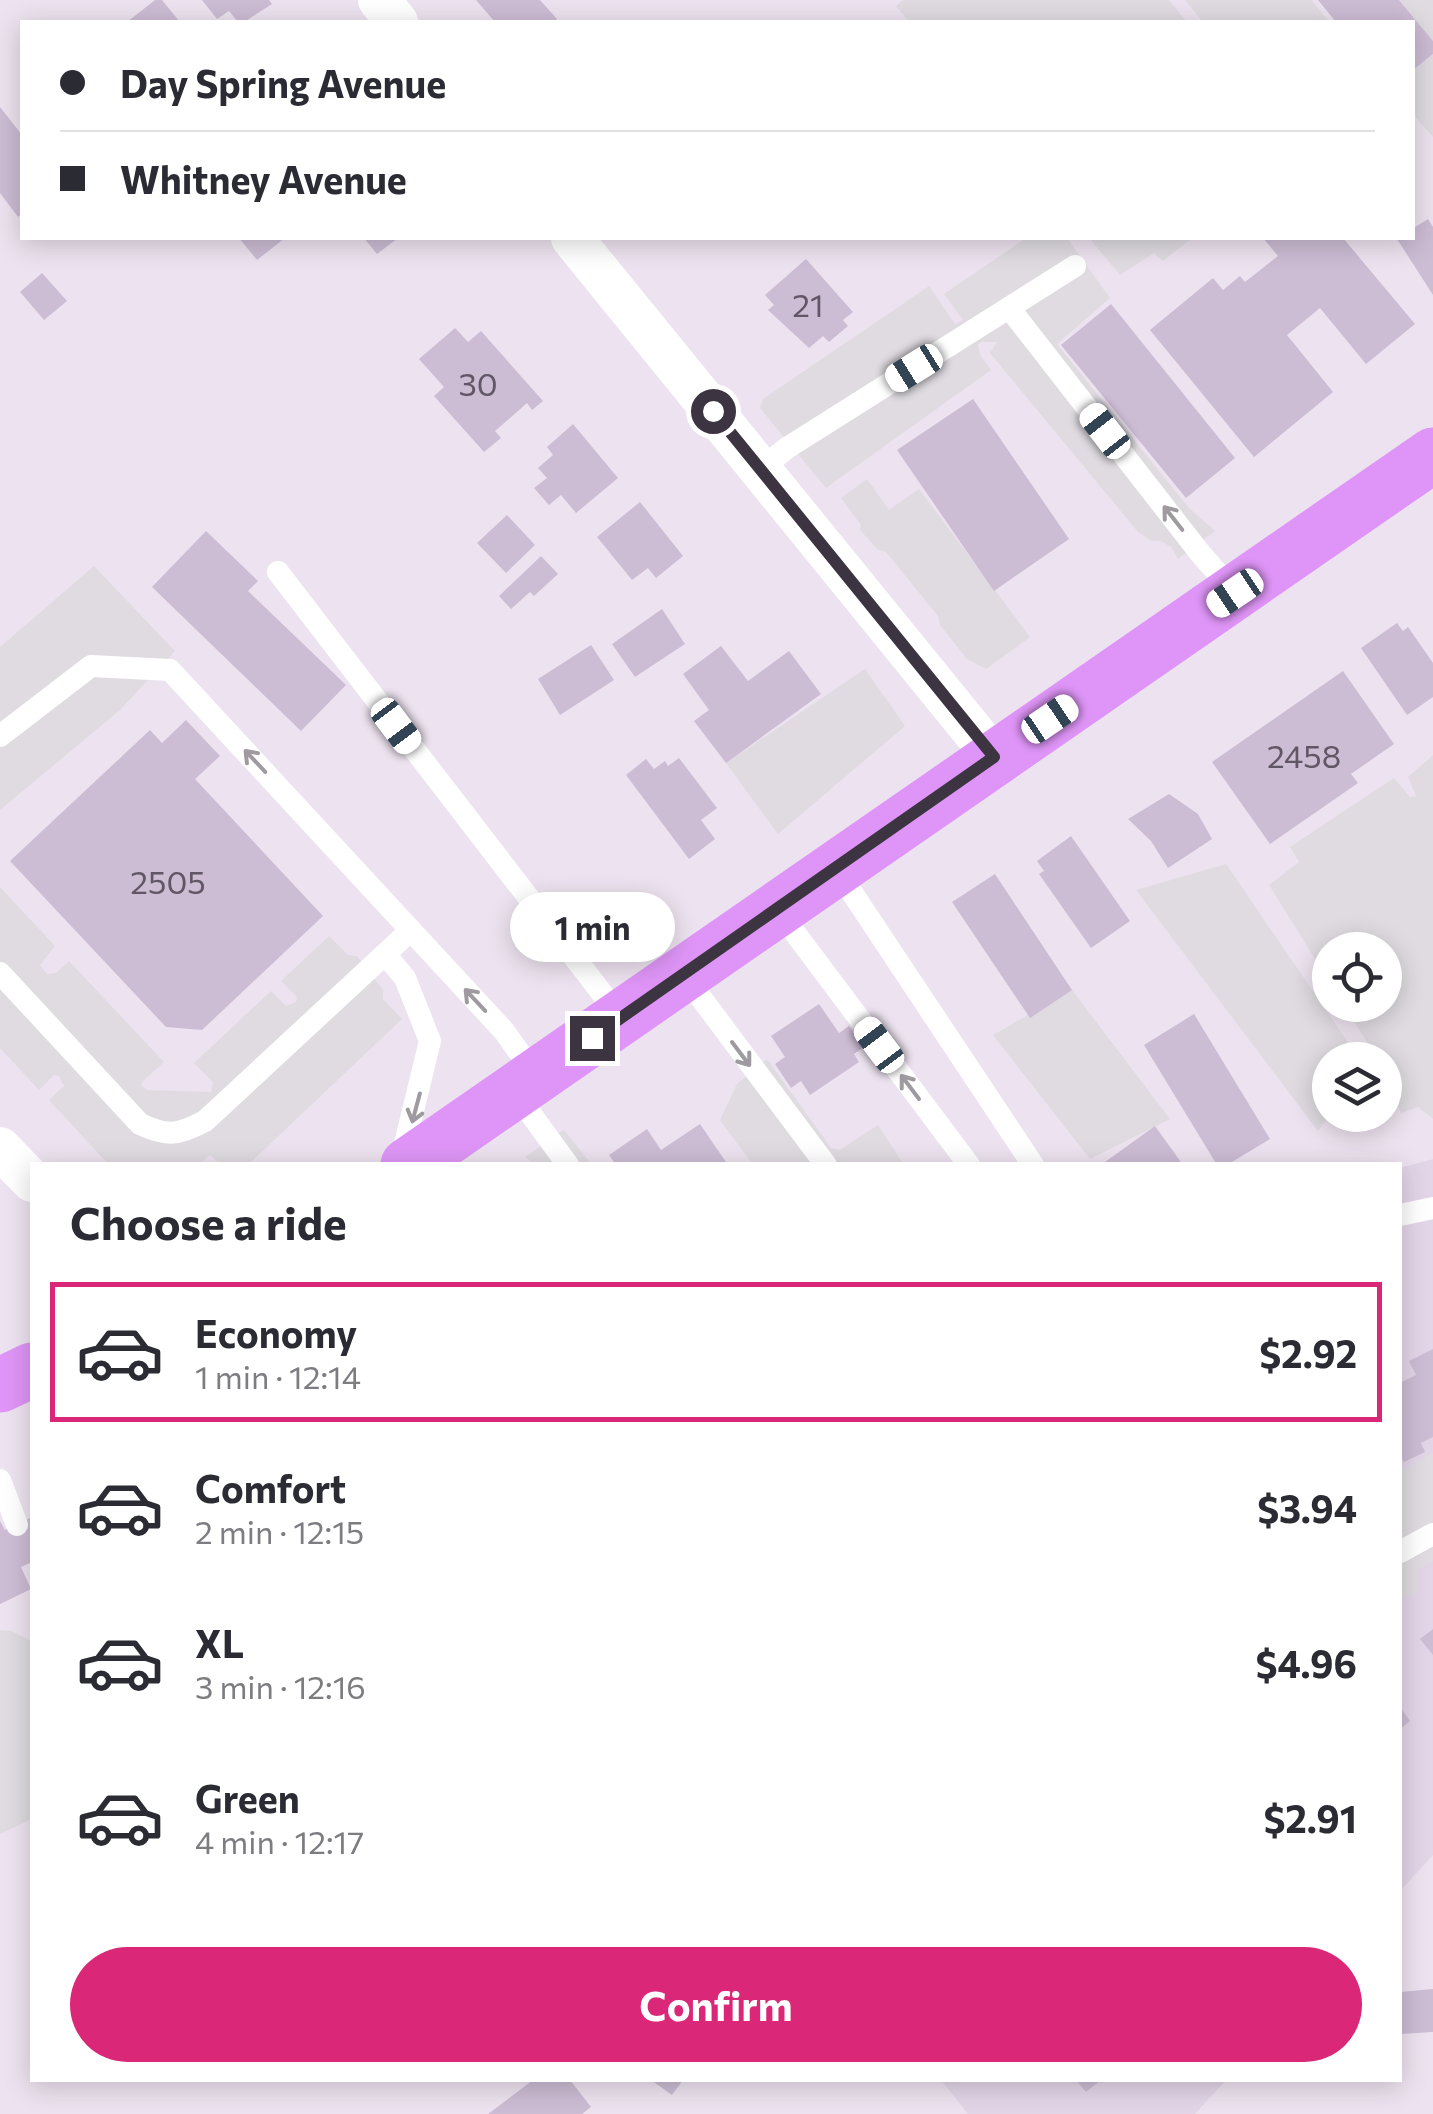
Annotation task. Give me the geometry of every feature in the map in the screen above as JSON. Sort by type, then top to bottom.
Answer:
[{"type":"main road","points":[[412,1162],[994,757],[1430,464]]},
{"type":"main road","points":[[0,1385],[30,1371]]},
{"type":"street","points":[[378,0],[395,20]]},
{"type":"street","points":[[574,240],[994,757]]},
{"type":"street","points":[[0,1148],[30,1180]]},
{"type":"lane","points":[[760,469],[787,448],[1075,266]]},
{"type":"lane","points":[[1010,308],[1235,593]]},
{"type":"lane","points":[[278,572],[620,1018]]},
{"type":"lane","points":[[0,736],[91,666],[170,670],[504,1031],[525,1084],[566,1162]]},
{"type":"lane","points":[[836,867],[1031,1162]]},
{"type":"lane","points":[[777,910],[967,1162]]},
{"type":"lane","points":[[0,972],[140,1124],[159,1132],[182,1133],[205,1121],[410,930]]},
{"type":"lane","points":[[385,954],[405,978],[430,1041],[401,1162]]},
{"type":"lane","points":[[684,975],[824,1162]]},
{"type":"lane","points":[[1402,1215],[1433,1208]]},
{"type":"lane","points":[[0,1480],[17,1525]]},
{"type":"lane","points":[[1402,1551],[1433,1534]]},
{"type":"shaded area","points":[[903,0],[1169,0],[1185,20],[907,20],[896,6]]},
{"type":"shaded area","points":[[1185,0],[1312,0],[1327,20],[1201,20]]},
{"type":"shaded area","points":[[1399,0],[1433,0],[1433,41]]},
{"type":"shaded area","points":[[1433,54],[1433,137],[1415,116],[1415,69]]},
{"type":"shaded area","points":[[1023,240],[1068,240],[1110,298],[1057,344],[1189,508],[1215,531],[1178,559],[1171,547],[1138,532],[990,353],[997,342],[978,345],[991,370],[826,488],[760,408],[763,399],[929,286],[955,324],[963,320],[944,294]]},
{"type":"shaded area","points":[[1091,240],[1189,240],[1163,261],[1154,253],[1120,275]]},
{"type":"shaded area","points":[[867,479],[889,510],[919,489],[1030,637],[986,669],[967,659],[886,552],[878,550],[860,530],[861,525],[841,498]]},
{"type":"shaded area","points":[[94,566],[175,651],[120,710],[0,810],[0,647]]},
{"type":"shaded area","points":[[865,669],[905,726],[778,834],[726,763]]},
{"type":"shaded area","points":[[1433,755],[1433,1119],[1418,1107],[1402,1113],[1402,1042],[1367,1042],[1355,1022],[1402,1022],[1402,932],[1312,932],[1312,954],[1269,885],[1299,862],[1290,847],[1394,778],[1410,797],[1416,796],[1408,777]]},
{"type":"shaded area","points":[[1226,864],[1312,990],[1312,1022],[1334,1022],[1348,1042],[1312,1042],[1312,1123],[1136,890]]},
{"type":"shaded area","points":[[0,887],[55,946],[40,965],[47,974],[56,973],[69,961],[164,1062],[143,1081],[141,1085],[147,1090],[211,1092],[213,1082],[194,1063],[271,991],[286,1006],[296,1002],[297,997],[281,981],[329,936],[348,955],[357,956],[383,990],[383,999],[402,1019],[251,1162],[218,1162],[210,1155],[202,1162],[106,1162],[49,1100],[64,1086],[59,1076],[54,1075],[39,1090],[0,1048]]},
{"type":"shaded area","points":[[1072,990],[1170,1119],[1090,1159],[993,1035]]},
{"type":"shaded area","points":[[767,1059],[831,1148],[840,1150],[878,1125],[902,1162],[751,1162],[720,1120],[737,1084]]},
{"type":"shaded area","points":[[564,1130],[590,1162],[531,1162],[525,1157]]},
{"type":"shaded area","points":[[1433,1159],[1433,1855],[1402,1889],[1402,1167]]},
{"type":"shaded area","points":[[1433,1453],[1433,1561],[1417,1570],[1418,1591],[1402,1600],[1402,1470]]},
{"type":"shaded area","points":[[0,1630],[30,1640],[30,1820],[0,1834]]},
{"type":"shaded area","points":[[943,2082],[1224,2082],[1195,2114],[968,2114]]},
{"type":"building","points":[[155,0],[162,0],[178,20],[130,20]]},
{"type":"building","points":[[202,0],[269,0],[272,4],[247,20],[236,20],[229,11],[217,19]]},
{"type":"building","points":[[476,0],[540,0],[557,19],[556,20],[493,20]]},
{"type":"building","points":[[1318,0],[1399,0],[1433,41],[1433,54],[1415,69],[1415,20],[1334,20]]},
{"type":"building","points":[[0,107],[20,132],[18,217],[0,193]]},
{"type":"building","points":[[1428,219],[1433,227],[1433,295],[1398,240],[1415,240],[1415,227]]},
{"type":"building","points":[[241,240],[282,240],[257,260]]},
{"type":"building","points":[[366,240],[395,240],[377,254]]},
{"type":"building","points":[[1265,240],[1345,240],[1415,324],[1366,364],[1320,308],[1287,335],[1333,392],[1254,457],[1150,330],[1213,278],[1223,290],[1240,276],[1245,282],[1278,256]]},
{"type":"building","points":[[806,259],[853,312],[843,320],[848,326],[829,342],[823,336],[809,348],[768,310],[774,305],[765,295]]},
{"type":"building","points":[[42,273],[67,301],[44,320],[20,292]]},
{"type":"building","points":[[1111,304],[1235,458],[1186,498],[1061,345]]},
{"type":"building","points":[[455,328],[468,342],[481,331],[543,401],[532,410],[527,403],[495,431],[501,438],[484,452],[434,396],[444,387],[419,359]]},
{"type":"building","points":[[973,399],[1069,539],[994,591],[897,450]]},
{"type":"building","points":[[573,424],[618,478],[576,513],[561,495],[549,505],[534,488],[547,478],[538,468],[553,455],[547,447]]},
{"type":"building","points":[[640,502],[683,556],[656,578],[648,568],[632,580],[597,537]]},
{"type":"building","points":[[507,515],[535,545],[506,573],[477,543]]},
{"type":"building","points":[[206,531],[258,581],[248,591],[346,685],[301,731],[152,587]]},
{"type":"building","points":[[541,556],[558,574],[534,596],[530,592],[511,609],[499,596]]},
{"type":"building","points":[[662,609],[685,644],[635,677],[612,644]]},
{"type":"building","points":[[1397,623],[1403,631],[1408,627],[1433,663],[1433,697],[1407,715],[1361,648]]},
{"type":"building","points":[[591,645],[614,680],[560,715],[538,679]]},
{"type":"building","points":[[721,646],[748,681],[789,651],[821,694],[726,763],[694,721],[709,710],[683,674]]},
{"type":"building","points":[[1343,671],[1394,744],[1351,774],[1358,783],[1270,844],[1212,762]]},
{"type":"building","points":[[186,720],[220,756],[195,779],[323,916],[202,1030],[166,1027],[10,861],[150,730],[162,743]]},
{"type":"building","points":[[679,758],[717,808],[701,820],[715,839],[689,859],[626,775],[646,759],[654,769]]},
{"type":"building","points":[[1169,794],[1198,814],[1212,839],[1168,868],[1151,841],[1128,819]]},
{"type":"building","points":[[1071,836],[1130,921],[1091,948],[1039,874],[1044,871],[1037,861]]},
{"type":"building","points":[[995,874],[1072,990],[1030,1018],[952,902]]},
{"type":"building","points":[[819,1004],[839,1033],[849,1026],[864,1047],[854,1054],[859,1062],[810,1095],[801,1081],[791,1088],[775,1064],[785,1057],[771,1036]]},
{"type":"building","points":[[1194,1014],[1270,1139],[1232,1162],[1215,1162],[1144,1045]]},
{"type":"building","points":[[700,1124],[726,1162],[614,1162],[609,1155],[647,1129],[661,1150]]},
{"type":"building","points":[[1155,1126],[1181,1162],[1105,1162]]},
{"type":"building","points":[[1433,1349],[1433,1437],[1421,1443],[1425,1452],[1404,1462],[1402,1382],[1416,1375],[1409,1361]]},
{"type":"building","points":[[30,1518],[30,1563],[21,1567],[30,1589],[0,1604],[0,1521],[5,1530]]},
{"type":"building","points":[[1433,1629],[1433,1655],[1420,1639]]},
{"type":"building","points":[[1402,1710],[1410,1721],[1402,1727]]},
{"type":"building","points":[[1433,1989],[1433,2032],[1402,2034],[1402,1992]]},
{"type":"building","points":[[530,2082],[572,2082],[591,2107],[582,2114],[488,2114]]},
{"type":"building","points":[[654,2082],[682,2082],[672,2095]]},
{"type":"building","points":[[1078,2082],[1098,2082],[1086,2092]]},
{"type":"route","points":[[592,1038],[994,757],[713,411]]}]
